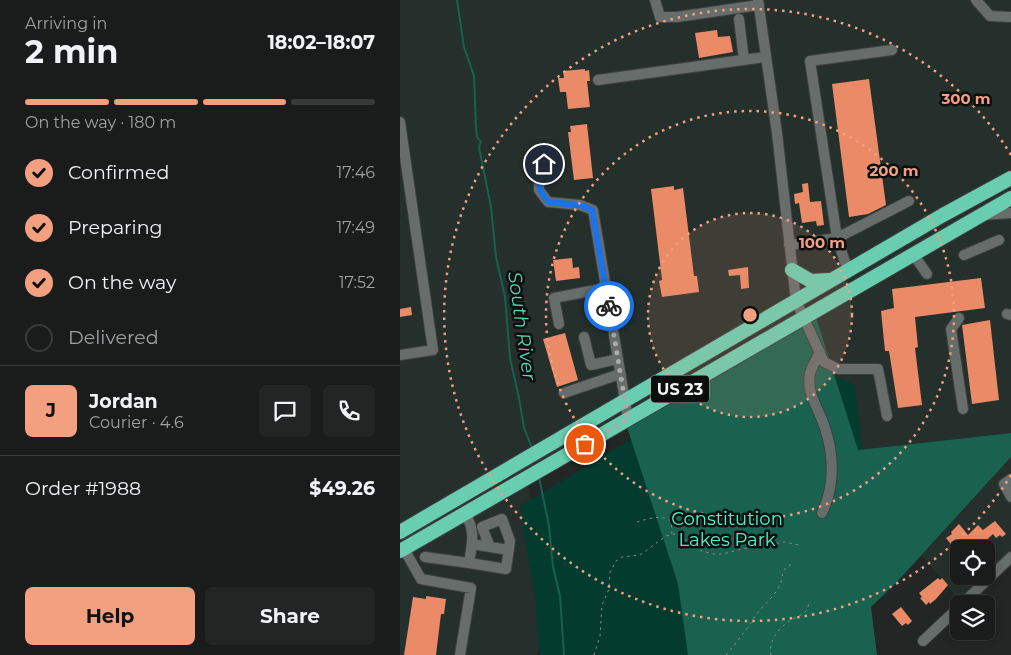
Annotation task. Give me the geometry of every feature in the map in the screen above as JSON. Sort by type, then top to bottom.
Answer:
[{"type":"highway","name":"US 23","points":[[400,532],[943,215],[1011,178]]},
{"type":"highway","name":"US 23","points":[[402,550],[1011,198]]},
{"type":"highway","points":[[792,270],[811,281],[832,280]]},
{"type":"street","points":[[655,0],[660,17],[677,17],[758,2],[796,301],[824,362],[838,369],[878,369],[887,416]]},
{"type":"street","points":[[976,0],[990,16],[1011,17]]},
{"type":"street","points":[[739,19],[744,60]]},
{"type":"street","points":[[848,271],[837,238],[810,61],[892,50]]},
{"type":"street","points":[[598,80],[766,57]]},
{"type":"street","points":[[400,122],[433,350],[400,355]]},
{"type":"street","points":[[544,164],[539,170],[540,190],[548,202],[580,205],[592,210],[628,419]]},
{"type":"street","points":[[789,245],[837,238],[909,201]]},
{"type":"street","points":[[980,215],[1011,213]]},
{"type":"street","points":[[964,255],[999,240]]},
{"type":"street","points":[[913,254],[927,274]]},
{"type":"street","points":[[559,324],[554,298],[606,288]]},
{"type":"street","points":[[959,318],[951,329],[963,409]]},
{"type":"street","points":[[584,337],[591,365],[618,358]]},
{"type":"street","points":[[820,352],[810,373],[809,386],[814,406],[824,425],[833,470],[830,491],[822,513]]},
{"type":"street","points":[[564,393],[620,374]]},
{"type":"street","points":[[1011,479],[1004,484],[1011,497]]},
{"type":"street","points":[[464,514],[472,528],[469,563]]},
{"type":"street","points":[[425,557],[506,569],[510,541],[502,519],[482,527],[490,547]]},
{"type":"street","points":[[472,544],[509,550]]},
{"type":"street","points":[[402,550],[421,579],[471,588],[460,655]]},
{"type":"street","points":[[971,595],[1011,557]]},
{"type":"street","points":[[923,641],[950,616]]},
{"type":"path","points":[[637,522],[659,517],[667,518],[671,521],[672,535]]},
{"type":"path","points":[[594,655],[600,636],[602,605],[609,589],[610,572],[616,561],[622,557],[640,555],[666,536],[672,535],[681,536],[691,545],[702,551],[714,554],[784,542],[799,545]]},
{"type":"path","points":[[726,655],[748,630],[757,614],[780,586],[782,572],[786,566],[794,563]]},
{"type":"path","points":[[771,655],[770,648],[775,636],[790,621],[803,614],[808,608],[809,601]]},
{"type":"shaded area","points":[[400,0],[1011,0],[1011,433],[858,450],[816,318],[528,478],[545,628],[537,655],[400,655]]},
{"type":"shaded area","points":[[1011,457],[1011,557],[995,571],[995,540],[950,540],[950,585],[978,585],[966,595],[954,595],[922,555]]},
{"type":"green space","name":"Constitution Lakes Park","points":[[816,317],[858,450],[1011,433],[1011,457],[896,583],[871,607],[877,655],[688,655],[678,584],[627,427]]},
{"type":"green space","name":"Constitution Lakes Park","points":[[807,334],[831,375],[854,384],[864,460],[867,655],[540,655],[535,596],[520,506]]},
{"type":"building","points":[[717,30],[718,37],[730,36],[733,52],[699,58],[695,33]]},
{"type":"building","points":[[585,69],[585,71],[589,70],[590,81],[587,81],[590,107],[568,109],[566,92],[560,92],[558,78],[564,78],[563,71]]},
{"type":"building","points":[[869,79],[886,205],[868,214],[849,217],[832,84]]},
{"type":"building","points":[[587,124],[593,178],[574,180],[568,132],[571,132],[570,126]]},
{"type":"building","points":[[808,183],[810,202],[821,201],[824,225],[817,226],[816,221],[802,223],[799,203],[795,204],[794,194],[803,192],[802,184]]},
{"type":"building","points":[[674,186],[674,190],[683,188],[694,276],[697,276],[699,292],[662,297],[659,281],[662,280],[651,189]]},
{"type":"building","points":[[572,258],[573,268],[579,267],[580,278],[556,281],[553,260]]},
{"type":"building","points":[[748,267],[749,288],[741,289],[740,275],[729,276],[728,270]]},
{"type":"building","points":[[981,278],[985,308],[915,317],[918,347],[915,348],[922,405],[898,408],[889,351],[885,351],[881,311],[894,308],[892,289]]},
{"type":"building","points":[[411,307],[412,315],[400,317],[400,309]]},
{"type":"building","points":[[990,320],[999,400],[972,404],[962,325]]},
{"type":"building","points":[[565,333],[578,380],[557,387],[543,339]]},
{"type":"building","points":[[995,521],[1006,534],[996,538],[993,534],[987,540],[950,540],[950,543],[946,538],[952,534],[951,532],[959,524],[968,535],[978,525],[983,530]]},
{"type":"building","points":[[938,578],[940,580],[942,578],[948,585],[936,599],[926,605],[920,598],[922,597],[919,593]]},
{"type":"building","points":[[426,596],[446,599],[444,614],[441,614],[436,655],[404,655],[413,597],[426,599]]},
{"type":"building","points":[[901,607],[912,621],[908,625],[906,623],[902,626],[892,614]]},
{"type":"waterway","name":"South River","points":[[457,0],[464,47],[474,76],[477,137],[481,142],[479,147],[491,207],[496,257],[505,297],[510,358],[524,428],[532,448]]},
{"type":"waterway","name":"South River","points":[[539,477],[549,526],[553,567],[560,596],[564,655]]},
{"type":"way so far","points":[[585,444],[628,419],[609,306]]},
{"type":"route","points":[[544,164],[539,170],[540,190],[548,202],[580,205],[592,210],[609,306]]}]
